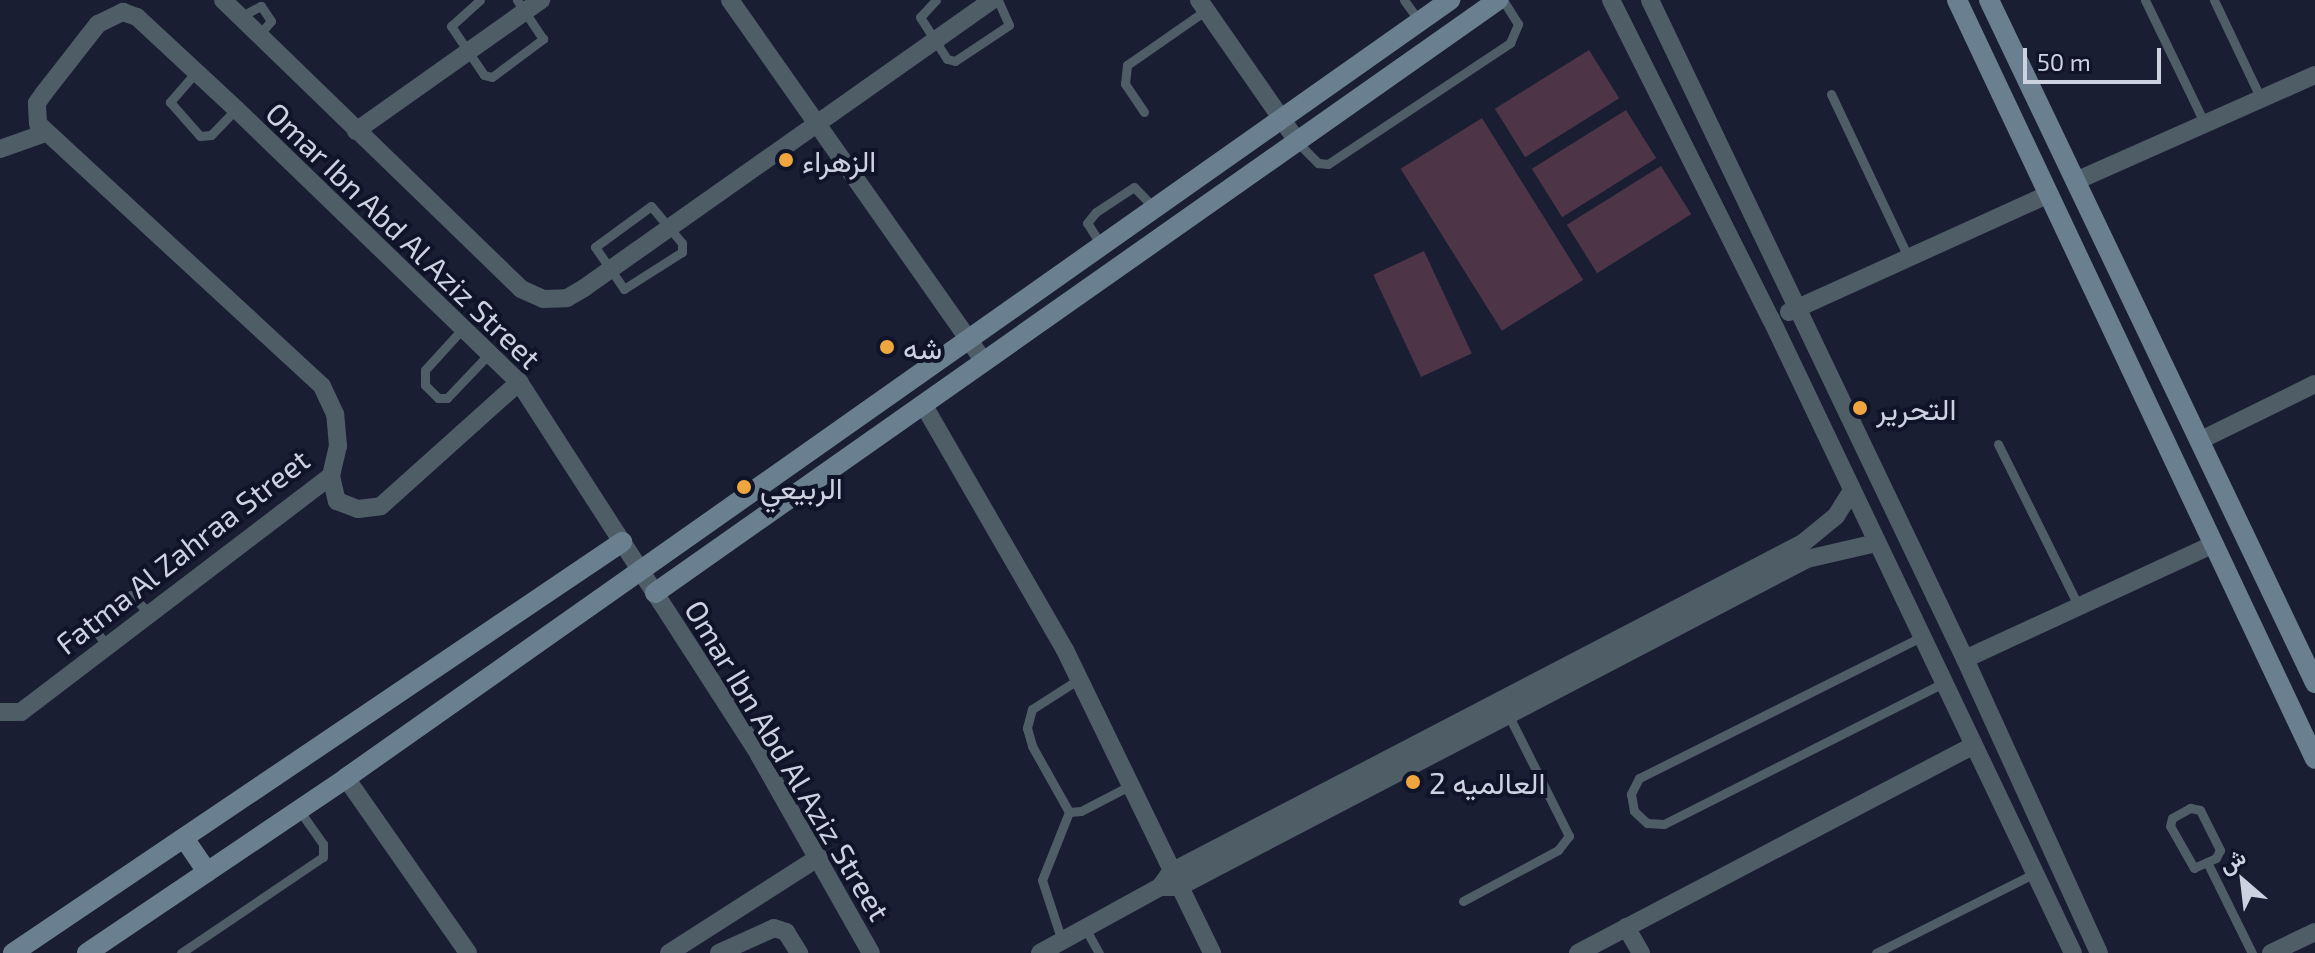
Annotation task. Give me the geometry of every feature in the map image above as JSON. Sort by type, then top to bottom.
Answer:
[{"type":"street","points":[[223,0],[238,18],[521,289],[543,299],[567,298],[995,0]]},
{"type":"street","points":[[356,131],[468,51],[521,6],[541,0]]},
{"type":"street","points":[[730,0],[984,361]]},
{"type":"street","points":[[87,953],[346,778],[1450,0]]},
{"type":"street","points":[[655,593],[1500,0]]},
{"type":"street","points":[[1611,0],[1771,319],[2073,953]]},
{"type":"street","points":[[1650,0],[1965,659],[2099,953]]},
{"type":"street","points":[[1957,0],[2315,759]]},
{"type":"street","points":[[1997,3],[2315,683]]},
{"type":"street","points":[[1202,5],[1297,141]]},
{"type":"street","name":"Omar Ibn Abd Al Aziz Street","points":[[45,133],[38,124],[37,103],[109,14],[123,12],[137,17],[465,326],[519,382],[640,569],[819,857],[871,953]]},
{"type":"street","points":[[2078,180],[2315,75]]},
{"type":"street","points":[[0,149],[45,133]]},
{"type":"street","name":"Fatma Al Zahraa Street","points":[[0,712],[21,712],[331,476],[338,446],[335,414],[322,386],[45,133]]},
{"type":"street","points":[[1771,319],[2049,194]]},
{"type":"street","points":[[331,476],[337,501],[358,509],[381,506],[519,382]]},
{"type":"street","points":[[2201,440],[2315,384]]},
{"type":"street","points":[[923,404],[1079,679],[1134,783],[1170,882],[1212,953]]},
{"type":"street","points":[[1505,708],[1803,543],[1836,516],[1851,492]]},
{"type":"street","points":[[13,953],[622,542]]},
{"type":"street","points":[[1040,953],[1505,708],[1807,559],[1876,543]]},
{"type":"street","points":[[1965,659],[2214,544]]},
{"type":"street","points":[[1578,953],[1973,746]]},
{"type":"street","points":[[346,778],[468,953]]},
{"type":"street","points":[[184,838],[207,872]]},
{"type":"street","points":[[680,950],[819,857]]},
{"type":"street","points":[[1626,927],[1641,953]]},
{"type":"street","points":[[719,953],[774,928],[786,932],[799,953]]},
{"type":"street","points":[[2271,953],[2315,932]]},
{"type":"lane","points":[[480,0],[452,21],[484,75],[492,77],[530,52],[543,39],[521,6]]},
{"type":"lane","points":[[936,0],[920,17],[947,59],[959,60],[1009,25],[995,0]]},
{"type":"lane","points":[[1404,0],[1419,21]]},
{"type":"lane","points":[[1297,141],[1318,163],[1328,164],[1510,43],[1518,24],[1500,0]]},
{"type":"lane","points":[[2145,0],[2204,122]]},
{"type":"lane","points":[[2214,0],[2260,97]]},
{"type":"lane","points":[[1144,112],[1125,84],[1127,65],[1202,5]]},
{"type":"lane","points":[[196,72],[170,102],[200,136],[211,135],[236,109]]},
{"type":"lane","points":[[1831,94],[1909,259]]},
{"type":"lane","points":[[1101,245],[1087,223],[1096,212],[1134,187],[1154,208]]},
{"type":"lane","points":[[651,206],[669,225],[682,252],[624,289],[596,251],[599,241],[651,206]]},
{"type":"lane","points":[[465,326],[425,370],[425,385],[438,398],[447,398],[491,352]]},
{"type":"lane","points":[[1998,444],[2079,607]]},
{"type":"lane","points":[[108,647],[93,627],[122,598],[131,595],[151,615]]},
{"type":"lane","points":[[1921,637],[1639,778],[1631,794],[1634,811],[1647,823],[1664,824],[1943,683]]},
{"type":"lane","points":[[1062,941],[1042,880],[1069,812],[1027,728],[1038,702],[1079,679]]},
{"type":"lane","points":[[1463,901],[1558,850],[1569,836],[1505,708]]},
{"type":"lane","points":[[1069,812],[1081,811],[1134,783]]},
{"type":"lane","points":[[2194,807],[2200,810],[2220,850],[2207,862],[2194,868],[2187,864],[2170,826],[2172,818],[2194,807]]},
{"type":"lane","points":[[181,953],[323,857],[323,844],[299,810]]},
{"type":"lane","points":[[2207,862],[2252,953]]},
{"type":"lane","points":[[1876,953],[2035,873]]},
{"type":"lane","points":[[1085,928],[1099,953]]},
{"type":"shaded area","points":[[1589,50],[1619,98],[1525,157],[1495,109]]},
{"type":"shaded area","points":[[1626,110],[1656,158],[1562,217],[1532,169]]},
{"type":"shaded area","points":[[1482,118],[1583,280],[1502,331],[1401,169]]},
{"type":"shaded area","points":[[1661,166],[1691,214],[1597,273],[1567,225]]},
{"type":"shaded area","points":[[1424,251],[1472,353],[1421,377],[1373,275]]},
{"type":"place","name":"الزهراء","points":[[786,160]]},
{"type":"place","name":"شه","points":[[887,347]]},
{"type":"place","name":"التحرير","points":[[1860,408]]},
{"type":"place","name":"الربيعي","points":[[744,487]]},
{"type":"place","name":"العالميه 2","points":[[1413,782]]}]
